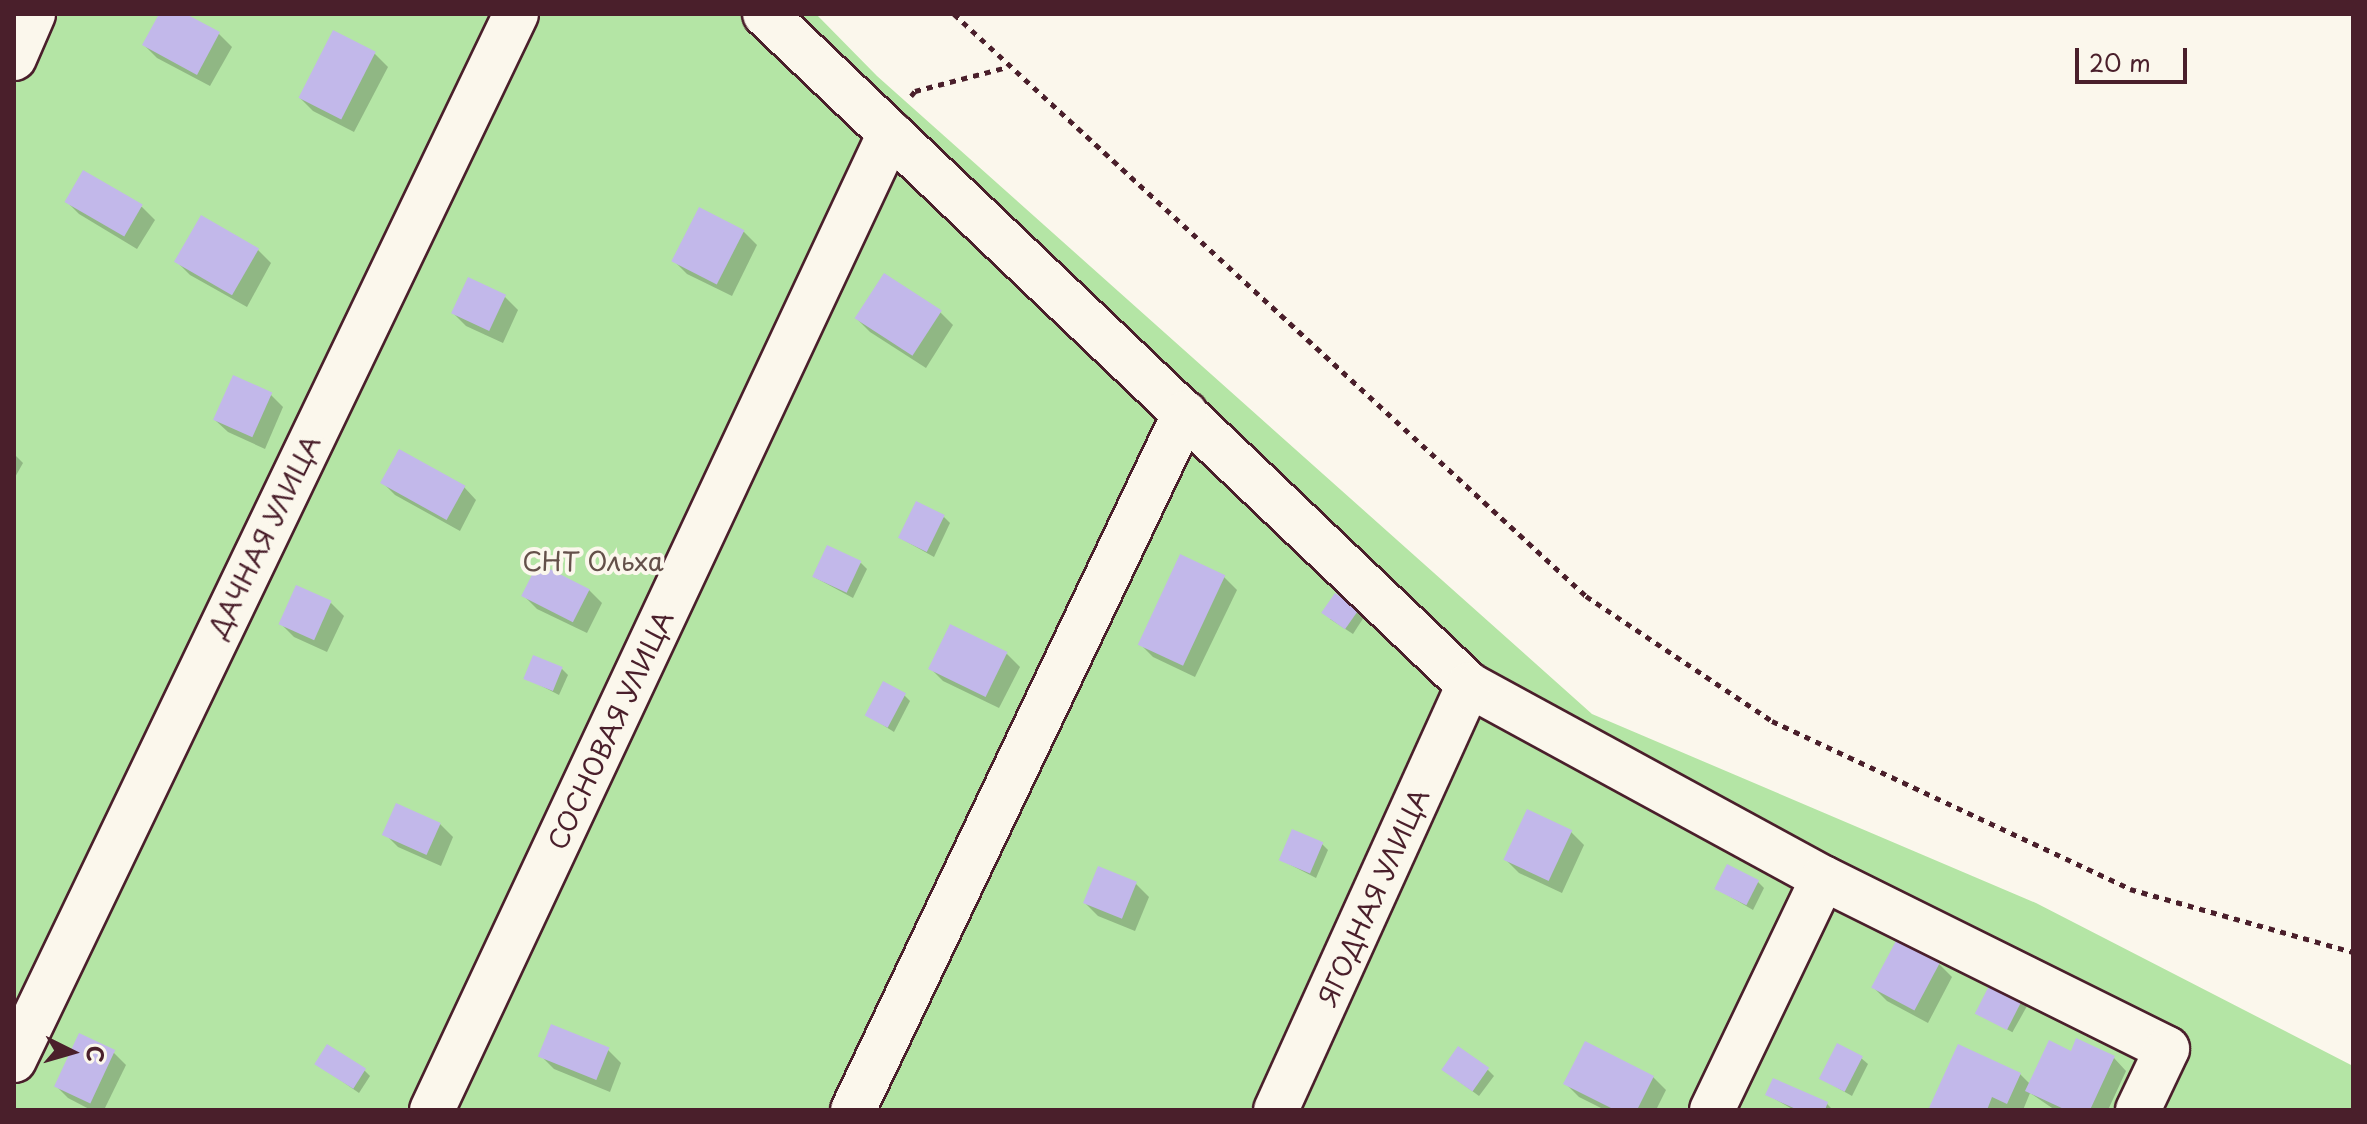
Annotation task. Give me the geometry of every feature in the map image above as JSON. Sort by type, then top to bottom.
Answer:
[{"type":"street","points":[[14,58],[33,14]]},
{"type":"street","name":"ДАЧНАЯ УЛИЦА","points":[[14,1060],[516,14]]},
{"type":"street","points":[[765,14],[1469,685],[1823,878],[2167,1049],[2138,1110]]},
{"type":"street","name":"СОСНОВАЯ УЛИЦА","points":[[432,1110],[890,133]]},
{"type":"street","points":[[853,1110],[1185,413]]},
{"type":"street","name":"ЯГОДНАЯ УЛИЦА","points":[[1276,1110],[1469,685]]},
{"type":"street","points":[[1712,1110],[1823,878]]},
{"type":"path","points":[[954,14],[1008,67],[1586,596],[1772,721],[2130,889],[2353,952]]},
{"type":"path","points":[[890,133],[915,91],[1008,67]]},
{"type":"green space","name":"СНТ Ольха","points":[[14,14],[816,14],[877,76],[1592,714],[2036,903],[2353,1066],[2353,1110],[14,1110]]},
{"type":"building","points":[[159,14],[186,14],[220,32],[197,75],[142,45]]},
{"type":"building","points":[[333,30],[376,52],[341,120],[298,98]]},
{"type":"building","points":[[83,170],[143,204],[124,237],[64,202]]},
{"type":"building","points":[[699,207],[744,230],[717,285],[671,261]]},
{"type":"building","points":[[201,215],[259,248],[232,295],[174,262]]},
{"type":"building","points":[[884,273],[942,311],[912,356],[855,318]]},
{"type":"building","points":[[468,277],[506,295],[489,331],[451,313]]},
{"type":"building","points":[[233,375],[272,392],[252,437],[213,420]]},
{"type":"building","points":[[399,449],[465,486],[447,520],[380,483]]},
{"type":"building","points":[[916,501],[945,515],[927,552],[898,538]]},
{"type":"building","points":[[827,545],[861,561],[847,593],[812,577]]},
{"type":"building","points":[[1180,554],[1225,575],[1183,666],[1138,645]]},
{"type":"building","points":[[538,563],[590,589],[573,622],[521,596]]},
{"type":"building","points":[[296,585],[332,601],[314,640],[279,624]]},
{"type":"building","points":[[1335,593],[1359,610],[1345,629],[1321,613]]},
{"type":"building","points":[[950,624],[1008,652],[986,697],[928,669]]},
{"type":"building","points":[[533,655],[563,667],[553,691],[523,679]]},
{"type":"building","points":[[883,681],[906,693],[888,728],[865,715]]},
{"type":"building","points":[[396,803],[441,823],[427,855],[382,835]]},
{"type":"building","points":[[1527,809],[1572,830],[1549,881],[1503,860]]},
{"type":"building","points":[[1292,829],[1323,842],[1310,874],[1279,860]]},
{"type":"building","points":[[1727,864],[1759,880],[1746,905],[1714,889]]},
{"type":"building","points":[[1098,866],[1137,882],[1122,919],[1083,903]]},
{"type":"building","points":[[1897,939],[1940,962],[1914,1011],[1871,988]]},
{"type":"building","points":[[1993,978],[2025,994],[2007,1030],[1975,1014]]},
{"type":"building","points":[[551,1024],[609,1048],[596,1080],[538,1056]]},
{"type":"building","points":[[79,1033],[115,1050],[90,1103],[54,1086]]},
{"type":"building","points":[[2076,1038],[2115,1056],[2090,1110],[2066,1110],[2025,1091],[2049,1040],[2071,1051]]},
{"type":"building","points":[[1585,1041],[1654,1076],[1637,1110],[1615,1110],[1563,1084]]},
{"type":"building","points":[[1837,1043],[1863,1056],[1845,1092],[1819,1079]]},
{"type":"building","points":[[327,1044],[366,1068],[353,1089],[314,1064]]},
{"type":"building","points":[[1958,1044],[2021,1073],[2007,1104],[1992,1097],[1987,1110],[1928,1110]]},
{"type":"building","points":[[1458,1046],[1489,1068],[1472,1092],[1441,1070]]},
{"type":"building","points":[[1773,1078],[1828,1102],[1825,1110],[1798,1110],[1765,1095]]}]
